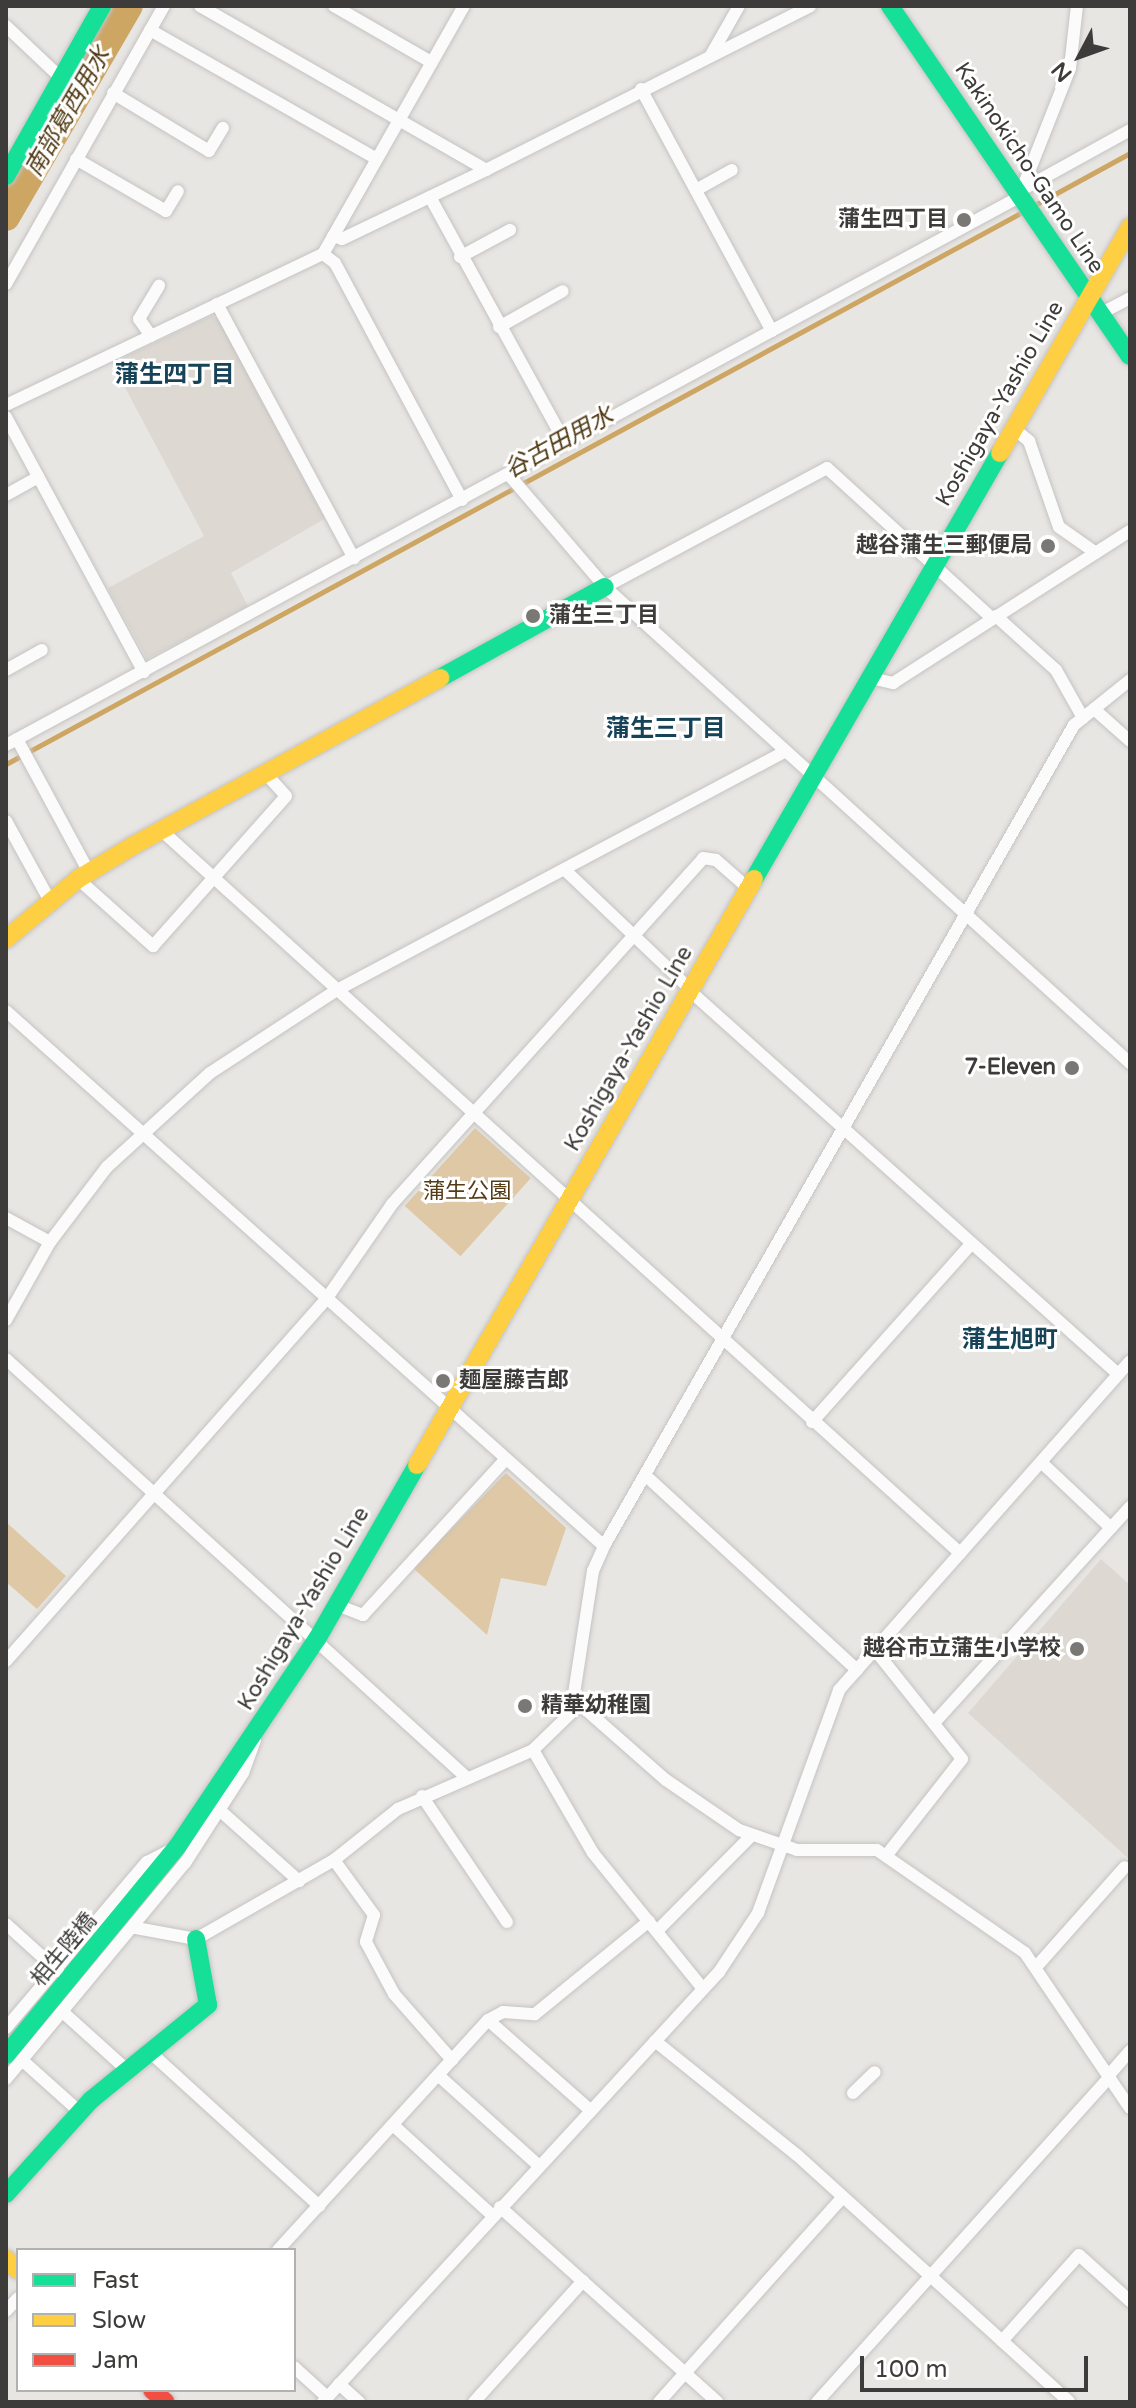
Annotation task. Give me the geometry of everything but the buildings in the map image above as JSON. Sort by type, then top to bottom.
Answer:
[{"type":"main road","points":[[6,176],[102,6]]},
{"type":"main road","name":"Kakinokicho-Gamo Line","points":[[890,6],[1130,356]]},
{"type":"main road","name":"Koshigaya-Yashio Line","points":[[150,1882],[215,1805],[317,1639],[1013,428],[1094,306],[1130,227]]},
{"type":"main road","points":[[6,939],[84,875],[605,587]]},
{"type":"main road","name":"相生陸橋","points":[[14,2054],[150,1882]]},
{"type":"main road","points":[[6,2194],[80,2112],[208,2005],[196,1939]]},
{"type":"street","points":[[6,284],[164,6]]},
{"type":"street","points":[[200,6],[486,170]]},
{"type":"street","points":[[334,6],[431,62]]},
{"type":"street","points":[[6,405],[323,254],[464,6]]},
{"type":"street","points":[[711,55],[739,6]]},
{"type":"street","points":[[333,236],[342,239],[486,170],[810,6]]},
{"type":"street","points":[[1021,193],[1070,68],[1077,6]]},
{"type":"street","points":[[6,26],[61,78]]},
{"type":"street","points":[[150,30],[375,158]]},
{"type":"street","points":[[641,89],[772,331]]},
{"type":"street","points":[[113,93],[209,151],[223,128]]},
{"type":"street","points":[[265,773],[286,796],[153,946],[84,875],[12,742],[509,475],[1130,130]]},
{"type":"street","points":[[76,159],[166,211],[178,191]]},
{"type":"street","points":[[696,190],[732,170]]},
{"type":"street","points":[[430,197],[460,257],[565,443]]},
{"type":"street","points":[[460,257],[510,230]]},
{"type":"street","points":[[323,254],[335,263],[462,500]]},
{"type":"street","points":[[151,336],[139,319],[159,286]]},
{"type":"street","points":[[499,327],[563,291]]},
{"type":"street","points":[[1094,306],[1130,298]]},
{"type":"street","points":[[217,304],[354,558]]},
{"type":"street","points":[[6,417],[144,672]]},
{"type":"street","points":[[1013,428],[1029,441],[1059,527],[1096,553]]},
{"type":"street","points":[[605,587],[827,468],[935,567],[1056,670],[1083,718]]},
{"type":"street","points":[[509,475],[605,587],[1130,1063]]},
{"type":"street","points":[[6,495],[38,477]]},
{"type":"street","points":[[871,678],[893,683],[1130,531]]},
{"type":"street","points":[[6,670],[42,650]]},
{"type":"street","points":[[136,1928],[196,1939],[334,1860],[422,1796],[533,1750],[576,1701],[593,1571],[604,1546],[965,914],[1083,718],[1130,680]]},
{"type":"street","points":[[1094,709],[1130,741]]},
{"type":"street","points":[[6,1320],[50,1242],[141,1131],[235,1056],[337,990],[784,752]]},
{"type":"street","points":[[6,821],[50,901]]},
{"type":"street","points":[[161,830],[960,1553]]},
{"type":"street","points":[[6,1661],[327,1298],[392,1204],[703,858],[716,860],[749,889]]},
{"type":"street","points":[[565,870],[690,991],[1118,1374]]},
{"type":"street","points":[[6,1011],[604,1546]]},
{"type":"street","points":[[6,1218],[50,1242]]},
{"type":"street","points":[[812,1422],[971,1244]]},
{"type":"street","points":[[6,1359],[465,1776]]},
{"type":"street","points":[[296,2369],[325,2400],[703,1989],[758,1913],[839,1690],[1130,1361]]},
{"type":"street","points":[[337,1605],[363,1615],[505,1460]]},
{"type":"street","points":[[1041,1462],[1111,1528]]},
{"type":"street","points":[[645,1475],[857,1670]]},
{"type":"street","points":[[934,1723],[1130,1507]]},
{"type":"street","points":[[875,1650],[962,1759],[886,1856]]},
{"type":"street","points":[[576,1701],[666,1780],[751,1836],[783,1847],[886,1856],[1037,1966],[1130,2108]]},
{"type":"street","points":[[533,1750],[593,1853],[703,1989]]},
{"type":"street","points":[[422,1796],[507,1922]]},
{"type":"street","points":[[6,2079],[14,2054],[65,2014],[136,1928],[215,1805],[299,1881]]},
{"type":"street","points":[[657,1931],[751,1836]]},
{"type":"street","points":[[6,2028],[58,1971],[147,1862],[177,1847]]},
{"type":"street","points":[[334,1860],[374,1915],[366,1942],[394,1994],[452,2060]]},
{"type":"street","points":[[1037,1966],[1125,1867]]},
{"type":"street","points":[[280,2248],[488,2020],[503,2012],[535,2014],[649,1921]]},
{"type":"street","points":[[6,1924],[58,1971]]},
{"type":"street","points":[[65,2014],[127,2070]]},
{"type":"street","points":[[488,2020],[590,2110]]},
{"type":"street","points":[[655,2041],[843,2197],[1069,2402]]},
{"type":"street","points":[[817,2402],[1130,2051]]},
{"type":"street","points":[[150,2052],[319,2206]]},
{"type":"street","points":[[14,2054],[80,2112]]},
{"type":"street","points":[[853,2093],[875,2072]]},
{"type":"street","points":[[438,2075],[538,2165]]},
{"type":"street","points":[[393,2125],[583,2281],[717,2402]]},
{"type":"street","points":[[659,2402],[843,2197]]},
{"type":"street","points":[[1002,2341],[1079,2255],[1130,2301]]},
{"type":"street","points":[[474,2402],[583,2281]]},
{"type":"street","points":[[339,2384],[359,2402]]},
{"type":"shaded area","points":[[211,316],[222,321],[326,518],[231,573],[248,606],[147,659],[108,588],[204,536],[112,363]]},
{"type":"shaded area","name":"越谷市立蒲生小学校","points":[[1101,1559],[1130,1585],[1130,1860],[968,1713]]},
{"type":"green space","name":"蒲生公園","points":[[475,1128],[531,1178],[460,1256],[405,1206]]},
{"type":"green space","points":[[506,1473],[566,1528],[546,1586],[501,1578],[487,1635],[413,1568]]},
{"type":"green space","points":[[6,1522],[66,1576],[37,1609],[6,1582]]},
{"type":"waterway","name":"南部葛西用水","points":[[6,217],[129,6]]},
{"type":"waterway","name":"谷古田用水","points":[[1033,206],[1130,153]]},
{"type":"waterway","name":"谷古田用水","points":[[6,764],[1024,211]]},
{"type":"traffic: fast","points":[[6,176],[102,6]]},
{"type":"traffic: fast","points":[[890,6],[1130,356]]},
{"type":"traffic: fast","points":[[754,879],[1000,453]]},
{"type":"traffic: fast","points":[[440,678],[605,587]]},
{"type":"traffic: fast","points":[[6,2055],[177,1847],[317,1639],[417,1465]]},
{"type":"traffic: fast","points":[[6,2194],[91,2100],[208,2005],[196,1939]]},
{"type":"traffic: slow","points":[[1000,453],[1130,227]]},
{"type":"traffic: slow","points":[[6,939],[78,879],[134,845],[440,678]]},
{"type":"traffic: slow","points":[[417,1465],[754,879]]},
{"type":"traffic: slow","points":[[6,2259],[16,2268]]},
{"type":"traffic: jam","points":[[154,2392],[166,2402]]},
{"type":"place","name":"蒲生四丁目","points":[[964,220]]},
{"type":"place","name":"越谷蒲生三郵便局","points":[[1048,546]]},
{"type":"place","name":"蒲生三丁目","points":[[533,616]]},
{"type":"place","name":"7-Eleven","points":[[1072,1068]]},
{"type":"place","name":"麺屋藤吉郎","points":[[443,1381]]},
{"type":"place","name":"越谷市立蒲生小学校","points":[[1077,1649]]},
{"type":"place","name":"精華幼稚園","points":[[525,1706]]},
{"type":"district","name":"蒲生四丁目","points":[[175,375]]},
{"type":"district","name":"蒲生三丁目","points":[[666,729]]},
{"type":"district","name":"蒲生旭町","points":[[1010,1340]]}]
